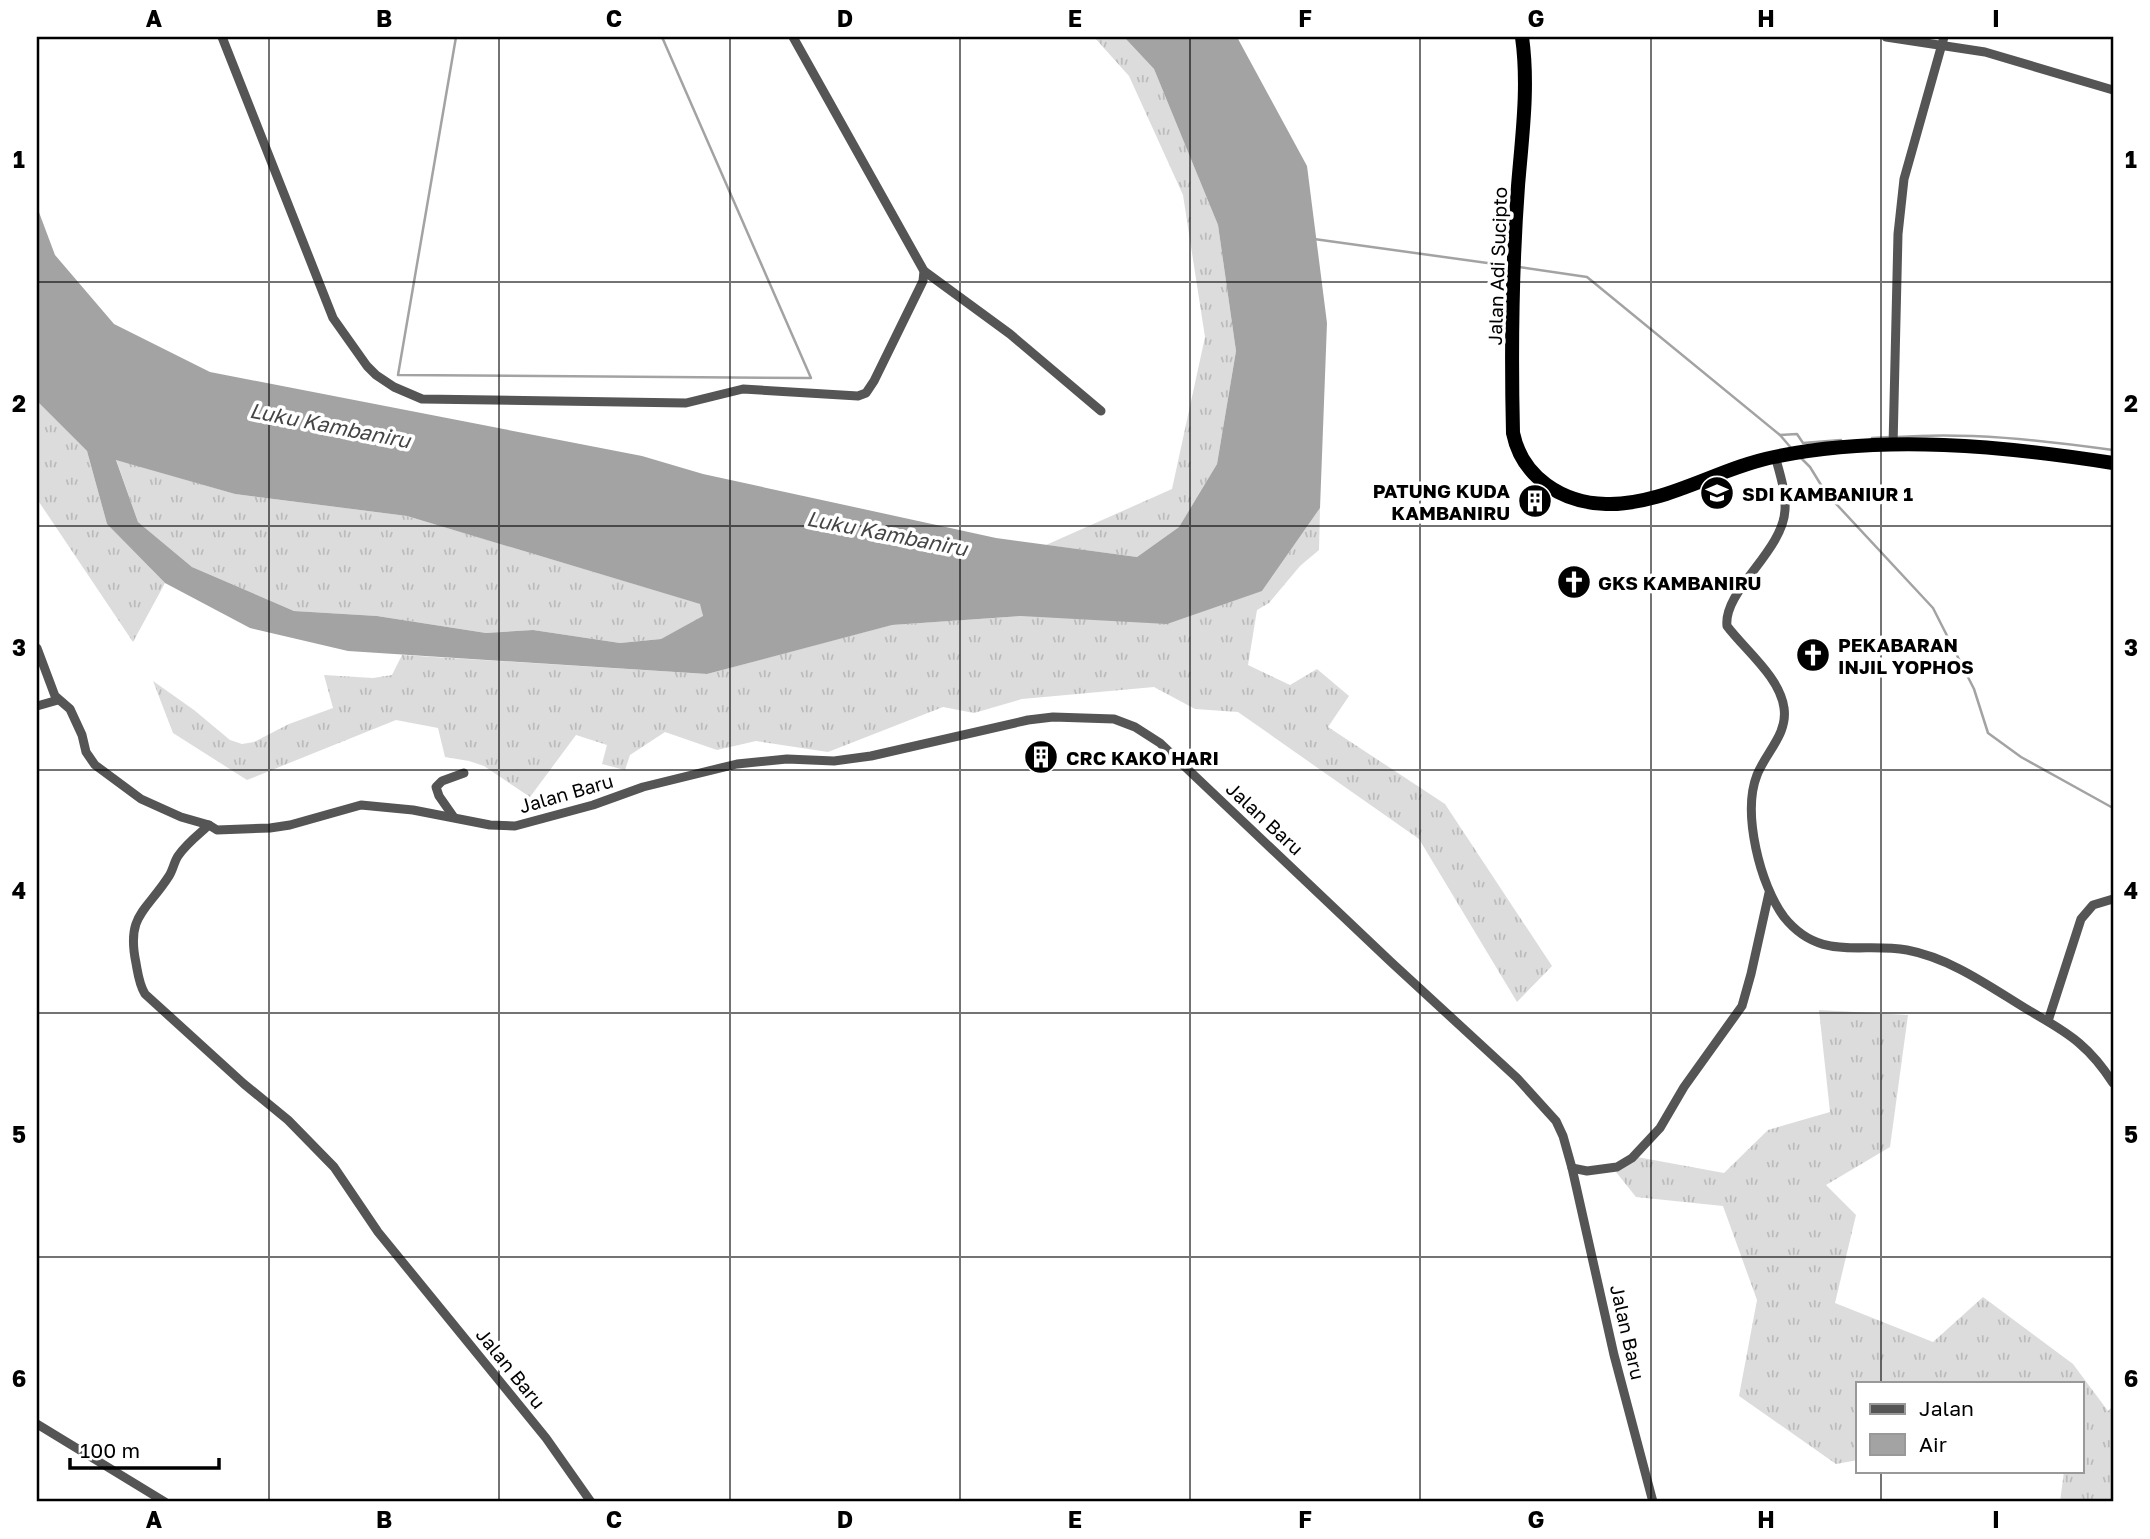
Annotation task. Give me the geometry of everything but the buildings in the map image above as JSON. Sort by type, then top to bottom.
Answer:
[{"type":"highway","name":"Jalan Adi Sucipto","points":[[1522,37],[1527,99],[1518,186],[1514,269],[1513,433],[1516,447],[1525,464],[1546,486],[1582,500],[1604,504],[1627,503],[1664,495],[1723,471],[1779,456]]},
{"type":"highway","points":[[1779,456],[1893,440],[2017,449],[2113,463]]},
{"type":"street","points":[[222,37],[333,318],[376,375],[416,397],[686,402],[743,389],[858,396],[866,393],[874,381],[923,281],[924,271]]},
{"type":"street","points":[[793,37],[924,271],[1010,334],[1101,411]]},
{"type":"street","points":[[1885,37],[1942,41],[2113,88]]},
{"type":"street","points":[[1893,440],[1900,200],[1942,41]]},
{"type":"street","points":[[1779,456],[1785,512],[1779,534],[1735,599],[1727,619],[1727,626],[1777,686],[1784,705],[1782,732],[1757,775],[1752,798],[1754,831],[1769,893],[1786,919],[1814,940],[1831,947],[1906,950],[1950,965],[2048,1021],[2079,1043],[2106,1071],[2113,1083]]},
{"type":"street","points":[[37,648],[58,700],[70,709],[82,735],[86,752],[95,765],[141,800],[181,817],[209,825]]},
{"type":"street","points":[[37,706],[58,700]]},
{"type":"street","name":"Jalan Baru","points":[[591,1502],[546,1438],[378,1232],[334,1167],[288,1120],[145,994],[140,987],[133,952],[132,933],[137,920],[171,874],[178,856],[190,841],[209,825],[218,830],[270,828],[361,805],[401,808],[490,825],[515,826],[593,805],[643,787],[737,764],[787,759],[834,761],[871,756],[1028,720],[1053,717],[1114,719],[1135,727],[1160,743],[1517,1078],[1556,1121],[1572,1168],[1614,1355],[1653,1502]]},
{"type":"street","points":[[453,816],[436,787],[442,781],[464,773]]},
{"type":"street","points":[[1572,1168],[1587,1171],[1617,1167],[1632,1158],[1660,1128],[1684,1087],[1742,1006],[1769,893]]},
{"type":"street","points":[[2048,1021],[2081,919],[2093,905],[2113,899]]},
{"type":"street","points":[[37,1424],[165,1502]]},
{"type":"green space","points":[[1094,37],[1124,37],[1154,69],[1218,225],[1236,351],[1217,464],[1179,527],[1137,557],[1046,545],[1172,489],[1205,337],[1183,195],[1129,76]]},
{"type":"green space","points":[[37,401],[87,451],[107,524],[165,583],[133,642],[37,499]]},
{"type":"green space","points":[[116,459],[235,494],[407,516],[701,604],[703,617],[661,639],[620,643],[533,630],[486,633],[377,616],[294,611],[192,567],[138,522]]},
{"type":"green space","points":[[1320,508],[1319,550],[1300,566],[1269,603],[1257,610],[1248,665],[1290,685],[1317,669],[1349,696],[1328,727],[1445,804],[1552,966],[1517,1002],[1419,839],[1238,712],[1195,709],[1154,687],[1022,699],[974,713],[943,707],[828,752],[756,741],[717,750],[665,732],[630,755],[625,770],[602,764],[607,745],[576,735],[530,797],[484,766],[445,757],[438,728],[396,720],[247,780],[173,733],[153,681],[230,740],[242,744],[254,742],[289,724],[333,708],[324,675],[373,678],[392,675],[402,655],[707,674],[891,625],[1021,616],[1262,591]]},
{"type":"green space","points":[[1819,1010],[1908,1015],[1890,1147],[1826,1185],[1856,1215],[1835,1303],[1933,1342],[1983,1297],[2073,1364],[2108,1411],[2113,1406],[2113,1502],[2060,1502],[2064,1472],[2084,1472],[2084,1382],[1856,1382],[1856,1460],[1836,1464],[1739,1396],[1757,1300],[1723,1206],[1636,1197],[1616,1172],[1637,1157],[1724,1173],[1768,1130],[1830,1112]]},
{"type":"water","name":"Luku Kambaniru","points":[[1124,37],[1237,37],[1307,166],[1327,323],[1320,508],[1262,591],[1167,624],[1021,616],[892,625],[707,674],[348,651],[250,628],[165,583],[107,524],[87,451],[37,401],[37,207],[55,255],[114,324],[210,372],[642,456],[703,474],[996,538],[1137,557],[1179,527],[1217,464],[1236,351],[1218,225],[1154,69]],"holes":[[[116,460],[235,494],[407,516],[700,604],[703,616],[661,639],[620,643],[533,630],[486,633],[377,616],[294,611],[192,567],[138,522]]]},
{"type":"waterway","points":[[456,37],[398,375],[811,378],[662,37]]},
{"type":"waterway","points":[[1314,239],[1509,266]]},
{"type":"waterway","points":[[1519,267],[1587,277],[1780,435],[1792,449]]},
{"type":"waterway","points":[[1780,435],[1797,434],[1803,443],[1841,440]]},
{"type":"waterway","points":[[1872,438],[1890,437]]},
{"type":"waterway","points":[[1897,437],[2005,438],[2113,450]]},
{"type":"waterway","points":[[1801,458],[1826,493],[1933,608],[1974,689],[1988,733],[2021,757],[2113,808]]},
{"type":"place","name":"SDI KAMBANIUR 1","points":[[1717,493]]},
{"type":"place","name":"PATUNG KUDA KAMBANIRU","points":[[1535,501]]},
{"type":"place","name":"GKS KAMBANIRU","points":[[1574,582]]},
{"type":"place","name":"PEKABARAN INJIL YOPHOS","points":[[1813,655]]},
{"type":"place","name":"CRC KAKO HARI","points":[[1041,757]]}]
